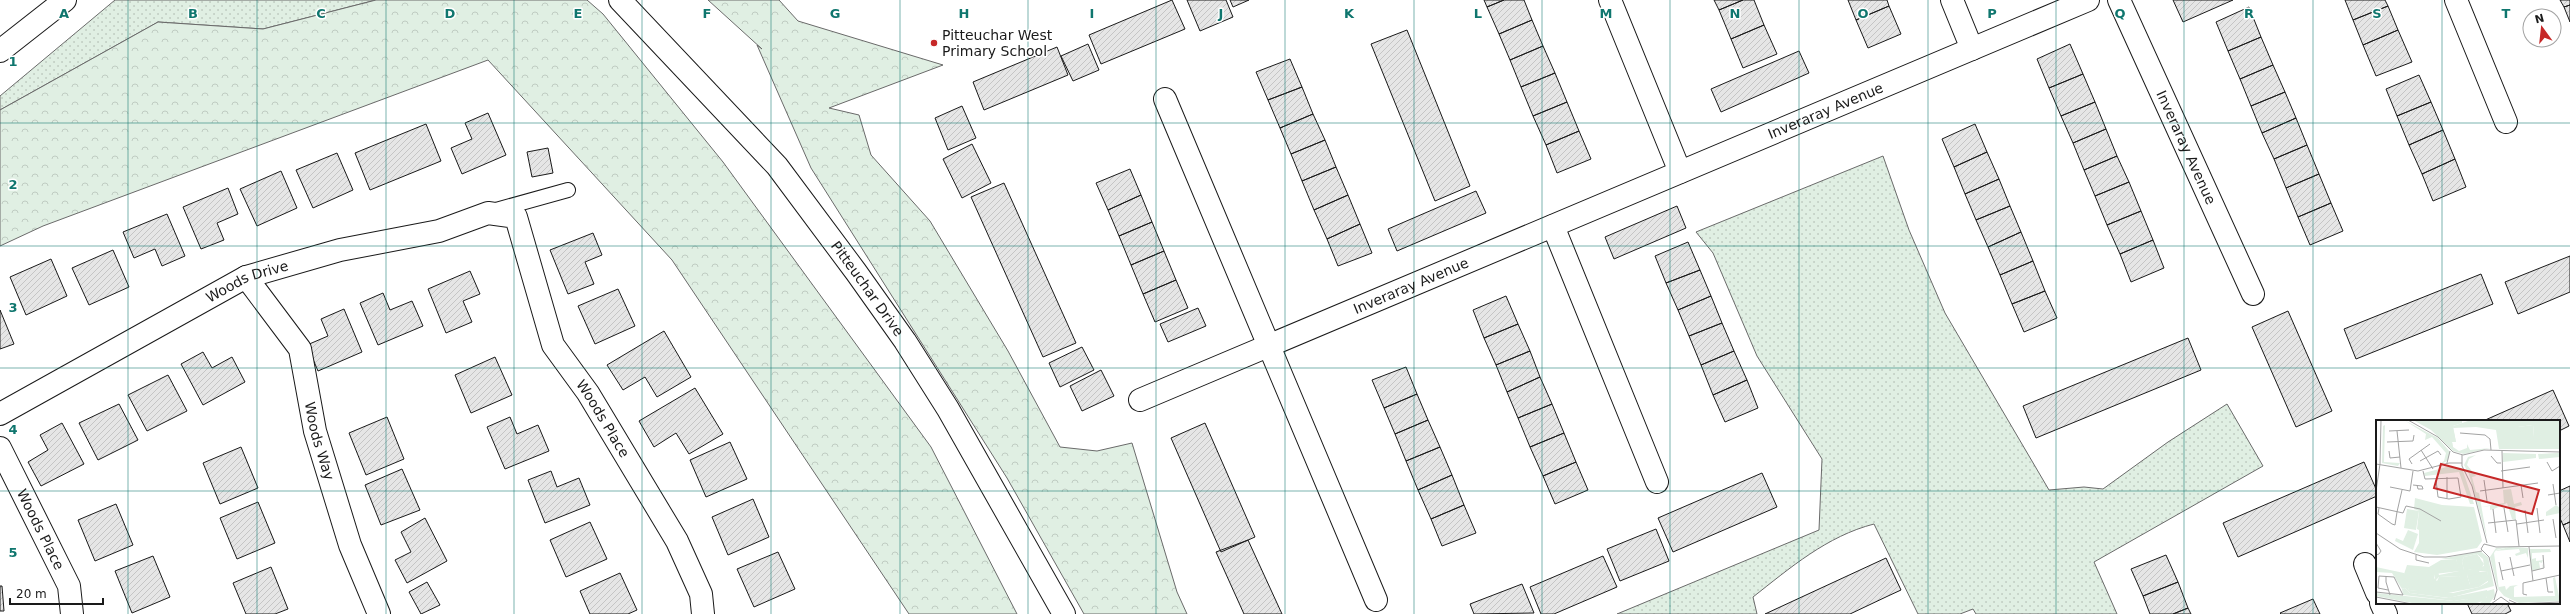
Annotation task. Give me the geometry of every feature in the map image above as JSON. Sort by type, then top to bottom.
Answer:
[{"type":"street","points":[[0,51],[65,0]]},
{"type":"street","name":"Pitteuchar Drive","points":[[620,0],[777,166],[856,272],[905,341],[948,409],[1064,614]]},
{"type":"street","points":[[1610,0],[1680,172]]},
{"type":"street","points":[[1952,0],[1972,49]]},
{"type":"street","name":"Inveraray Avenue","points":[[1140,400],[2088,0]]},
{"type":"street","name":"Inveraray Avenue","points":[[2119,0],[2253,294]]},
{"type":"street","points":[[2456,0],[2506,122]]},
{"type":"street","points":[[1166,99],[1376,600]]},
{"type":"street","name":"Woods Place","points":[[488,213],[516,218],[553,345],[588,393],[677,541],[701,594],[703,614]]},
{"type":"street","name":"Woods Drive","points":[[0,414],[246,277],[340,250],[439,231],[488,213]]},
{"type":"street","points":[[1553,226],[1657,482]]},
{"type":"street","name":"Woods Way","points":[[246,277],[300,349],[314,431],[350,545],[380,614]]},
{"type":"street","name":"Woods Place","points":[[0,448],[69,586],[72,614]]},
{"type":"street","points":[[2365,564],[2376,591]]},
{"type":"street","points":[[2381,604],[2386,614]]},
{"type":"lane","points":[[488,213],[568,190]]},
{"type":"green space","points":[[115,0],[376,0],[263,29],[158,22],[0,110],[0,96]]},
{"type":"green space","points":[[376,0],[587,0],[603,14],[723,162],[931,447],[1017,614],[909,614],[672,260],[488,60],[43,226],[0,246],[0,110],[158,22],[263,29]]},
{"type":"green space","points":[[708,0],[779,0],[798,21],[943,65],[829,108],[859,115],[871,155],[930,221],[1008,351],[1060,447],[1097,451],[1132,443],[1177,592],[1187,614],[1084,614],[1007,478],[811,168],[757,45],[762,49]]},
{"type":"green space","points":[[1883,156],[1909,230],[1945,313],[2049,490],[2084,487],[2103,489],[2168,442],[2227,404],[2263,466],[2094,562],[2117,614],[1976,614],[1973,609],[1960,614],[1918,614],[1874,524],[1840,536],[1795,564],[1753,597],[1757,614],[1617,614],[1819,530],[1822,459],[1757,356],[1713,253],[1696,232]]},
{"type":"building","points":[[1172,0],[1185,29],[1101,64],[1089,35]]},
{"type":"building","points":[[1187,0],[1226,0],[1233,17],[1200,31]]},
{"type":"building","points":[[1230,0],[1249,0],[1233,7]]},
{"type":"building","points":[[1484,0],[1504,0],[1487,7]]},
{"type":"building","points":[[1504,0],[1524,0],[1532,20],[1499,34],[1487,7]]},
{"type":"building","points":[[1714,0],[1743,0],[1719,10]]},
{"type":"building","points":[[1743,0],[1754,0],[1764,25],[1731,39],[1719,10]]},
{"type":"building","points":[[1848,0],[1887,0],[1889,6],[1856,20]]},
{"type":"building","points":[[2173,0],[2233,0],[2183,22]]},
{"type":"building","points":[[2345,0],[2385,0],[2388,6],[2353,20]]},
{"type":"building","points":[[2560,0],[2570,0],[2570,5],[2564,7]]},
{"type":"building","points":[[2570,5],[2570,22],[2564,7]]},
{"type":"building","points":[[1889,6],[1901,34],[1868,48],[1856,20]]},
{"type":"building","points":[[2388,6],[2398,30],[2363,45],[2353,20]]},
{"type":"building","points":[[2249,7],[2261,37],[2228,51],[2216,22]]},
{"type":"building","points":[[1532,20],[1543,46],[1510,60],[1499,34]]},
{"type":"building","points":[[1764,25],[1777,54],[1743,68],[1731,39]]},
{"type":"building","points":[[1407,30],[1470,186],[1435,201],[1371,44]]},
{"type":"building","points":[[2398,30],[2412,62],[2376,76],[2363,45]]},
{"type":"building","points":[[2261,37],[2273,65],[2240,79],[2228,51]]},
{"type":"building","points":[[1088,44],[1099,70],[1073,81],[1061,56]]},
{"type":"building","points":[[2070,44],[2083,74],[2049,88],[2037,59]]},
{"type":"building","points":[[1543,46],[1555,73],[1521,87],[1510,60]]},
{"type":"building","points":[[1057,47],[1068,75],[984,110],[973,82]]},
{"type":"building","points":[[1799,51],[1809,73],[1721,112],[1711,89]]},
{"type":"building","points":[[1290,59],[1302,87],[1268,100],[1256,72]]},
{"type":"building","points":[[2273,65],[2285,92],[2251,106],[2240,79]]},
{"type":"building","points":[[1555,73],[1567,102],[1533,116],[1521,87]]},
{"type":"building","points":[[2083,74],[2095,102],[2061,116],[2049,88]]},
{"type":"building","points":[[2419,75],[2431,102],[2397,116],[2386,89]]},
{"type":"building","points":[[1302,87],[1313,114],[1280,128],[1268,100]]},
{"type":"building","points":[[2285,92],[2296,118],[2262,133],[2251,106]]},
{"type":"building","points":[[1567,102],[1579,131],[1546,145],[1533,116]]},
{"type":"building","points":[[2095,102],[2106,129],[2073,143],[2061,116]]},
{"type":"building","points":[[2431,102],[2443,130],[2409,145],[2397,116]]},
{"type":"building","points":[[962,106],[976,138],[948,150],[935,118]]},
{"type":"building","points":[[488,113],[506,155],[462,174],[451,148],[472,139],[465,123]]},
{"type":"building","points":[[1313,114],[1325,140],[1291,154],[1280,128]]},
{"type":"building","points":[[2296,118],[2307,145],[2274,159],[2262,133]]},
{"type":"building","points":[[426,124],[441,161],[370,190],[355,153]]},
{"type":"building","points":[[1975,124],[1987,152],[1954,167],[1942,139]]},
{"type":"building","points":[[2106,129],[2117,156],[2084,170],[2073,143]]},
{"type":"building","points":[[2443,130],[2455,159],[2422,174],[2409,145]]},
{"type":"building","points":[[1579,131],[1591,159],[1557,173],[1546,145]]},
{"type":"building","points":[[1325,140],[1336,167],[1302,181],[1291,154]]},
{"type":"building","points":[[972,144],[991,183],[962,198],[943,159]]},
{"type":"building","points":[[2307,145],[2319,174],[2286,188],[2274,159]]},
{"type":"building","points":[[548,148],[553,173],[532,177],[527,152]]},
{"type":"building","points":[[1987,152],[1999,179],[1965,194],[1954,167]]},
{"type":"building","points":[[337,153],[353,190],[313,208],[296,170]]},
{"type":"building","points":[[2117,156],[2129,182],[2095,196],[2084,170]]},
{"type":"building","points":[[2455,159],[2466,187],[2433,201],[2422,174]]},
{"type":"building","points":[[1336,167],[1348,195],[1314,210],[1302,181]]},
{"type":"building","points":[[1130,169],[1141,195],[1108,210],[1096,183]]},
{"type":"building","points":[[281,171],[297,208],[257,226],[240,189]]},
{"type":"building","points":[[2319,174],[2331,203],[2298,217],[2286,188]]},
{"type":"building","points":[[1999,179],[2010,206],[1976,220],[1965,194]]},
{"type":"building","points":[[2129,182],[2141,211],[2107,225],[2095,196]]},
{"type":"building","points":[[1004,183],[1076,343],[1043,357],[971,197]]},
{"type":"building","points":[[228,188],[238,214],[217,223],[224,240],[201,249],[183,207]]},
{"type":"building","points":[[1476,191],[1486,213],[1397,251],[1388,229]]},
{"type":"building","points":[[1141,195],[1152,222],[1119,236],[1108,210]]},
{"type":"building","points":[[1348,195],[1360,224],[1327,239],[1314,210]]},
{"type":"building","points":[[2331,203],[2343,231],[2310,245],[2298,217]]},
{"type":"building","points":[[1677,206],[1686,228],[1614,259],[1605,237]]},
{"type":"building","points":[[2010,206],[2021,232],[1988,247],[1976,220]]},
{"type":"building","points":[[2141,211],[2153,240],[2120,254],[2107,225]]},
{"type":"building","points":[[167,214],[185,256],[162,266],[155,249],[134,258],[123,232]]},
{"type":"building","points":[[1152,222],[1164,251],[1131,265],[1119,236]]},
{"type":"building","points":[[1360,224],[1372,253],[1338,266],[1327,239]]},
{"type":"building","points":[[2021,232],[2033,261],[2000,275],[1988,247]]},
{"type":"building","points":[[593,233],[602,255],[585,262],[594,284],[568,294],[550,250]]},
{"type":"building","points":[[2153,240],[2164,268],[2131,282],[2120,254]]},
{"type":"building","points":[[1688,242],[1700,270],[1666,283],[1655,256]]},
{"type":"building","points":[[113,250],[129,287],[89,305],[72,268]]},
{"type":"building","points":[[1164,251],[1176,280],[1143,294],[1131,265]]},
{"type":"building","points":[[2570,256],[2570,292],[2518,314],[2505,282]]},
{"type":"building","points":[[51,259],[67,296],[26,315],[10,277]]},
{"type":"building","points":[[2033,261],[2045,291],[2012,304],[2000,275]]},
{"type":"building","points":[[1700,270],[1711,296],[1678,310],[1666,283]]},
{"type":"building","points":[[470,271],[480,294],[463,301],[472,322],[446,333],[428,289]]},
{"type":"building","points":[[2481,274],[2493,304],[2356,359],[2344,329]]},
{"type":"building","points":[[1176,280],[1188,308],[1155,322],[1143,294]]},
{"type":"building","points":[[618,289],[635,326],[595,344],[578,306]]},
{"type":"building","points":[[2045,291],[2057,318],[2024,332],[2012,304]]},
{"type":"building","points":[[383,293],[390,310],[412,301],[423,326],[378,345],[360,303]]},
{"type":"building","points":[[1506,296],[1518,324],[1484,338],[1473,310]]},
{"type":"building","points":[[1711,296],[1722,323],[1689,336],[1678,310]]},
{"type":"building","points":[[1198,308],[1206,326],[1168,342],[1160,324]]},
{"type":"building","points":[[344,309],[362,352],[318,371],[307,345],[328,336],[321,319]]},
{"type":"building","points":[[0,310],[14,344],[0,349]]},
{"type":"building","points":[[2288,311],[2332,411],[2296,427],[2252,327]]},
{"type":"building","points":[[1722,323],[1734,351],[1701,365],[1689,336]]},
{"type":"building","points":[[1518,324],[1530,351],[1496,365],[1484,338]]},
{"type":"building","points":[[664,331],[691,377],[657,397],[645,377],[623,390],[607,365]]},
{"type":"building","points":[[2188,338],[2201,370],[2036,438],[2023,406]]},
{"type":"building","points":[[1082,347],[1094,370],[1060,387],[1049,363]]},
{"type":"building","points":[[1530,351],[1540,377],[1507,392],[1496,365]]},
{"type":"building","points":[[1734,351],[1747,380],[1713,395],[1701,365]]},
{"type":"building","points":[[203,352],[212,368],[232,357],[245,382],[203,405],[181,364]]},
{"type":"building","points":[[495,357],[512,395],[471,413],[455,375]]},
{"type":"building","points":[[1406,367],[1417,394],[1384,408],[1372,380]]},
{"type":"building","points":[[1101,370],[1114,396],[1082,411],[1070,386]]},
{"type":"building","points":[[168,375],[187,411],[147,431],[128,395]]},
{"type":"building","points":[[1540,377],[1552,404],[1518,418],[1507,392]]},
{"type":"building","points":[[1747,380],[1758,408],[1725,422],[1713,395]]},
{"type":"building","points":[[695,388],[723,434],[689,454],[676,433],[654,447],[639,421]]},
{"type":"building","points":[[2553,390],[2569,426],[2560,430],[2560,420],[2485,420]]},
{"type":"building","points":[[1417,394],[1428,420],[1395,434],[1384,408]]},
{"type":"building","points":[[119,404],[138,440],[98,460],[79,423]]},
{"type":"building","points":[[1552,404],[1564,433],[1530,447],[1518,418]]},
{"type":"building","points":[[387,417],[404,459],[366,475],[349,433]]},
{"type":"building","points":[[510,417],[517,434],[538,425],[549,451],[505,469],[487,427]]},
{"type":"building","points":[[1428,420],[1440,447],[1406,461],[1395,434]]},
{"type":"building","points":[[62,423],[84,464],[41,486],[28,462],[48,450],[40,435]]},
{"type":"building","points":[[1205,423],[1255,537],[1221,552],[1171,438]]},
{"type":"building","points":[[1564,433],[1576,462],[1543,476],[1530,447]]},
{"type":"building","points":[[730,442],[747,479],[706,497],[690,460]]},
{"type":"building","points":[[241,447],[258,488],[220,504],[203,463]]},
{"type":"building","points":[[1440,447],[1452,475],[1418,490],[1406,461]]},
{"type":"building","points":[[1576,462],[1588,490],[1555,504],[1543,476]]},
{"type":"building","points":[[2364,462],[2376,489],[2376,496],[2238,557],[2223,523]]},
{"type":"building","points":[[402,469],[420,510],[381,525],[365,485]]},
{"type":"building","points":[[551,471],[557,487],[579,478],[590,505],[545,523],[528,480]]},
{"type":"building","points":[[1762,473],[1777,507],[1673,552],[1658,518]]},
{"type":"building","points":[[1452,475],[1464,505],[1431,519],[1418,490]]},
{"type":"building","points":[[2570,486],[2570,522],[2563,525],[2560,518],[2560,491]]},
{"type":"building","points":[[753,499],[769,537],[728,555],[712,517]]},
{"type":"building","points":[[258,502],[275,543],[237,559],[220,518]]},
{"type":"building","points":[[116,504],[133,545],[95,561],[78,520]]},
{"type":"building","points":[[1464,505],[1476,533],[1442,546],[1431,519]]},
{"type":"building","points":[[425,518],[447,561],[407,583],[395,560],[411,552],[401,532]]},
{"type":"building","points":[[590,522],[607,559],[566,577],[550,540]]},
{"type":"building","points":[[2570,522],[2570,542],[2563,525]]},
{"type":"building","points":[[1656,529],[1669,561],[1620,581],[1607,549]]},
{"type":"building","points":[[1248,540],[1282,614],[1244,614],[1216,552]]},
{"type":"building","points":[[778,552],[795,589],[754,607],[737,569]]},
{"type":"building","points":[[2166,555],[2178,582],[2143,596],[2131,569]]},
{"type":"building","points":[[153,556],[170,597],[132,613],[115,571]]},
{"type":"building","points":[[1603,556],[1617,587],[1554,614],[1541,614],[1530,587]]},
{"type":"building","points":[[1886,558],[1901,590],[1850,614],[1765,614]]},
{"type":"building","points":[[271,567],[288,609],[275,614],[246,614],[233,583]]},
{"type":"building","points":[[620,573],[637,610],[628,614],[590,614],[580,591]]},
{"type":"building","points":[[427,582],[440,605],[421,614],[409,592]]},
{"type":"building","points":[[2178,582],[2188,608],[2173,614],[2150,614],[2143,596]]},
{"type":"building","points":[[1522,584],[1534,613],[1474,614],[1470,604]]},
{"type":"building","points":[[0,586],[2,586],[4,611],[0,611]]},
{"type":"building","points":[[2313,599],[2320,614],[2280,613]]},
{"type":"building","points":[[2467,604],[2508,604],[2511,611],[2505,614],[2472,614]]},
{"type":"building","points":[[2188,608],[2191,614],[2173,614]]},
{"type":"place","name":"Pitteuchar West Primary School","points":[[934,43]]}]
